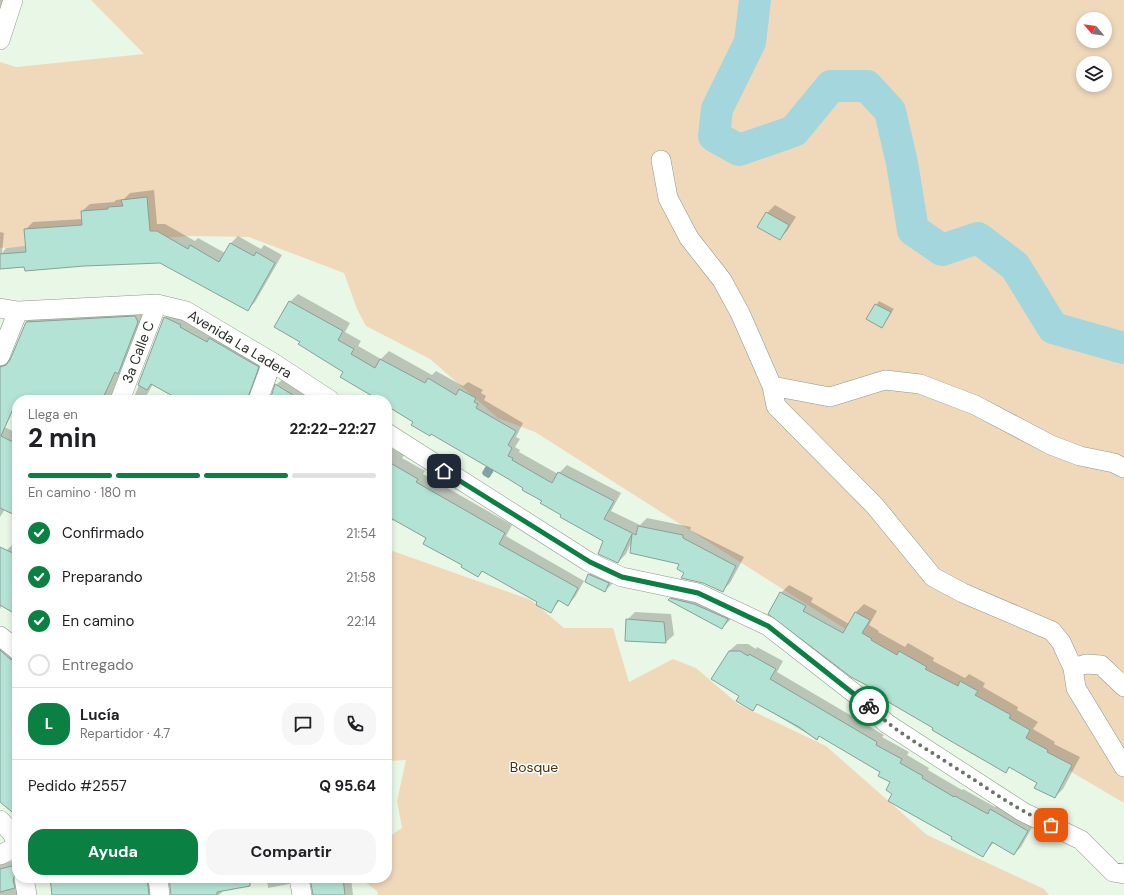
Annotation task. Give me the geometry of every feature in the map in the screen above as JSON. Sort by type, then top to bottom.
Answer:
[{"type":"street","points":[[0,40],[13,0]]},
{"type":"street","points":[[661,160],[668,198],[689,238],[722,280],[740,313],[772,386],[776,406],[875,506],[933,576],[963,593],[1052,631],[1061,642],[1073,668],[1076,688],[1124,767]]},
{"type":"street","name":"Avenida La Ladera","points":[[9,310],[157,304],[186,311],[272,362],[322,395]]},
{"type":"street","name":"3a Calle C","points":[[122,395],[157,304]]},
{"type":"street","points":[[0,356],[9,310]]},
{"type":"street","points":[[260,395],[272,362]]},
{"type":"street","points":[[772,386],[830,397],[885,380],[920,384],[975,405],[1051,445],[1080,456],[1114,463],[1124,468]]},
{"type":"street","points":[[392,436],[410,446],[444,471],[590,562],[622,577],[698,593],[768,626],[863,700],[886,723],[1023,812],[1081,840],[1118,873]]},
{"type":"street","points":[[0,636],[12,646]]},
{"type":"street","points":[[1073,668],[1086,664],[1101,665],[1124,688]]},
{"type":"street","points":[[0,820],[12,834]]},
{"type":"street","points":[[0,855],[12,849]]},
{"type":"street","points":[[25,883],[27,895]]},
{"type":"street","points":[[159,883],[160,895]]},
{"type":"street","points":[[300,883],[302,895]]},
{"type":"green space","points":[[91,0],[1124,0],[1124,803],[1063,767],[535,432],[498,418],[430,359],[366,326],[357,309],[344,273],[249,237],[192,236],[0,248],[0,62],[16,67],[144,54]]},
{"type":"green space","name":"Bosque","points":[[392,551],[531,600],[564,628],[613,628],[629,682],[673,659],[696,668],[738,704],[826,746],[927,835],[1044,889],[1049,895],[378,895],[377,891],[366,883],[392,883],[392,835],[402,828],[397,801],[406,760],[392,761]]},
{"type":"building","points":[[147,197],[150,231],[157,231],[188,249],[190,245],[219,262],[230,243],[254,256],[256,252],[275,263],[248,311],[160,263],[84,266],[25,271],[24,267],[0,269],[0,254],[26,252],[24,229],[82,225],[81,211],[108,209],[108,207],[123,206],[121,200]]},
{"type":"building","points":[[766,212],[789,225],[780,240],[757,227]]},
{"type":"building","points":[[289,301],[343,331],[338,340],[354,349],[351,354],[375,368],[380,359],[425,383],[428,378],[456,395],[459,389],[476,398],[474,402],[478,404],[476,408],[516,431],[508,445],[512,448],[508,456],[513,458],[512,460],[552,483],[558,472],[614,501],[604,519],[636,535],[638,526],[683,535],[683,538],[736,566],[723,592],[703,583],[681,578],[684,573],[677,569],[679,564],[630,553],[632,534],[618,563],[598,554],[603,541],[560,517],[561,515],[540,503],[542,501],[522,490],[523,488],[505,477],[431,434],[430,436],[411,425],[413,422],[392,409],[392,395],[371,395],[340,377],[343,372],[298,344],[300,342],[274,327]]},
{"type":"building","points":[[875,304],[891,312],[882,328],[866,319]]},
{"type":"building","points":[[135,316],[138,322],[118,374],[115,372],[104,395],[12,395],[12,411],[1,436],[12,442],[12,514],[0,508],[0,367],[6,365],[10,360],[26,322]]},
{"type":"building","points":[[164,317],[181,325],[180,327],[207,342],[209,338],[259,367],[249,395],[171,395],[151,384],[147,390],[138,385]]},
{"type":"building","points":[[275,384],[293,395],[272,395]]},
{"type":"building","points":[[392,464],[418,479],[416,482],[505,533],[499,544],[578,588],[568,606],[558,600],[551,613],[536,605],[537,602],[482,571],[478,577],[461,567],[462,565],[423,544],[426,538],[392,519]]},
{"type":"building","points":[[0,547],[12,553],[12,612],[0,605]]},
{"type":"building","points":[[588,574],[609,583],[605,592],[585,582]]},
{"type":"building","points":[[780,592],[806,606],[803,611],[843,633],[855,612],[870,620],[862,633],[872,639],[871,640],[897,655],[899,651],[927,667],[925,669],[958,686],[960,681],[978,691],[975,695],[1011,715],[1009,718],[1030,730],[1026,738],[1048,750],[1047,752],[1072,765],[1055,798],[1034,788],[1037,783],[1009,767],[1006,773],[932,730],[933,728],[866,689],[868,686],[851,677],[768,614]]},
{"type":"building","points":[[670,598],[694,604],[728,619],[722,629],[668,600]]},
{"type":"building","points":[[626,619],[664,622],[666,643],[625,641]]},
{"type":"building","points":[[0,650],[12,660],[12,812],[0,802]]},
{"type":"building","points":[[729,651],[740,651],[748,656],[749,654],[776,669],[770,679],[877,742],[876,745],[902,759],[900,763],[923,776],[922,778],[954,797],[955,796],[988,814],[990,809],[1028,831],[1014,855],[992,842],[983,857],[951,839],[952,837],[888,801],[892,794],[886,790],[890,782],[878,776],[880,772],[819,736],[817,740],[799,727],[757,704],[753,711],[736,701],[739,696],[711,679]]},
{"type":"building","points":[[12,866],[12,883],[14,883],[15,888],[0,892],[0,869]]},
{"type":"building","points":[[51,883],[148,883],[149,895],[52,895]]},
{"type":"building","points":[[170,883],[250,883],[250,886],[217,892],[217,895],[171,895]]},
{"type":"building","points":[[311,883],[344,883],[345,895],[313,895]]},
{"type":"waterway","points":[[755,0],[750,42],[717,109],[714,136],[739,150],[794,131],[831,86],[867,86],[890,111],[902,163],[913,230],[942,250],[978,238],[1015,266],[1053,328],[1124,348]]},
{"type":"waterway","points":[[488,468],[491,470],[488,475],[485,473],[488,468]]},
{"type":"way so far","points":[[869,706],[886,723],[926,750],[1023,812],[1051,825]]},
{"type":"route","points":[[444,471],[590,562],[622,577],[698,593],[768,626],[869,706]]}]
